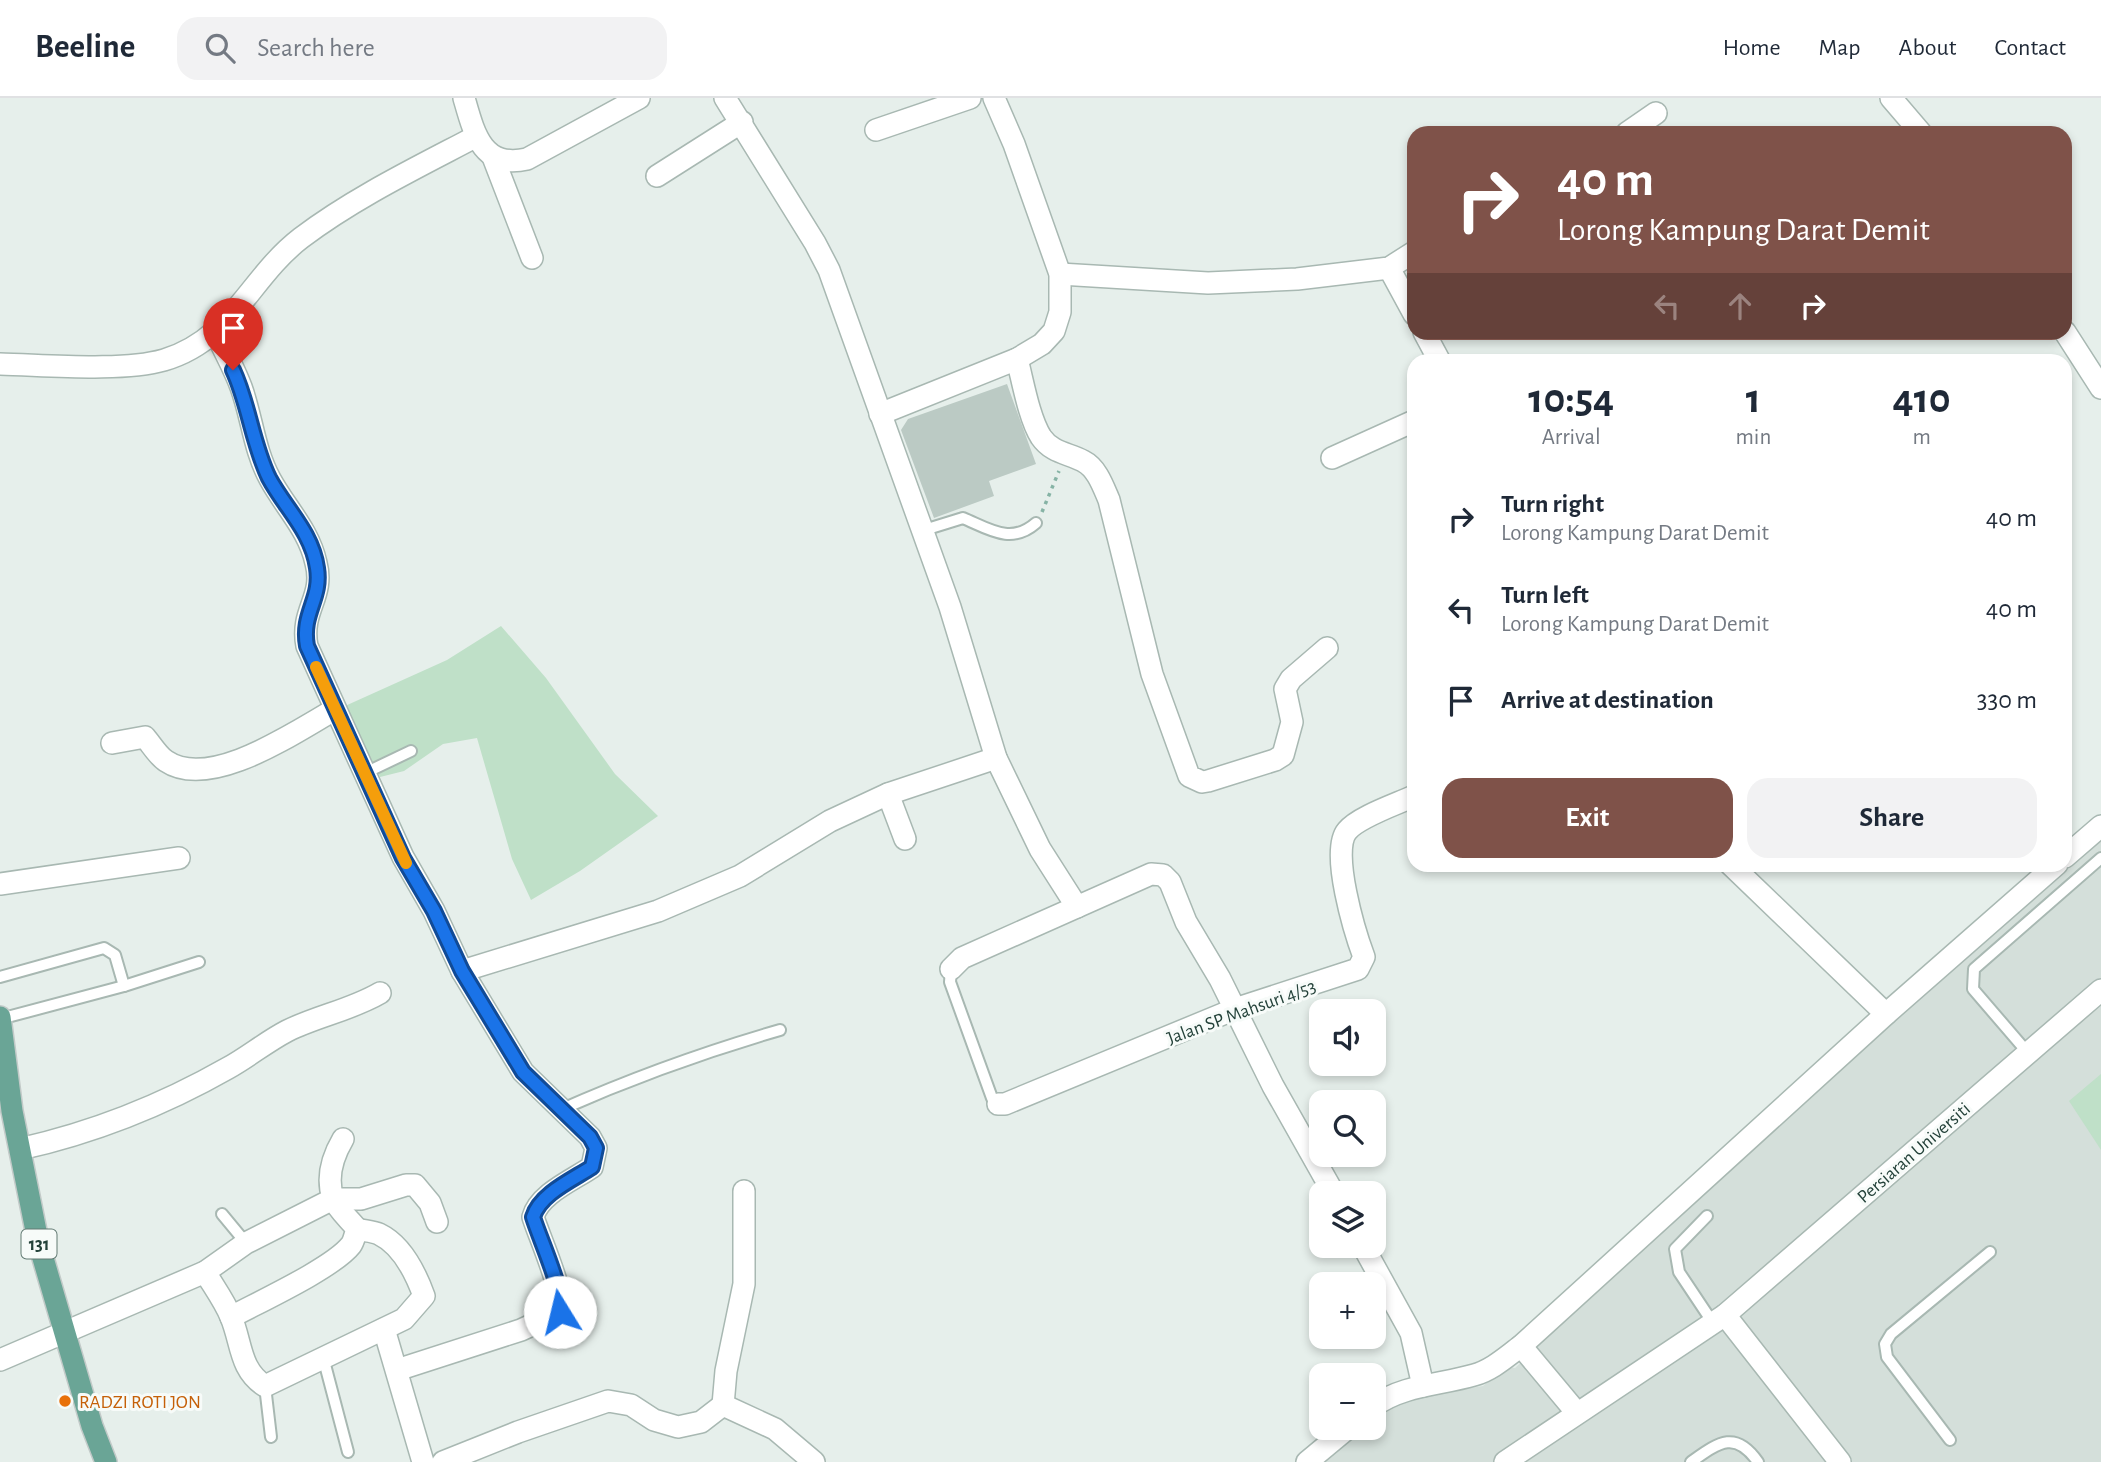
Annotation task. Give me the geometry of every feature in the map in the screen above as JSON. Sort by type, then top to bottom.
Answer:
[{"type":"main road","name":"131","points":[[0,1018],[6,1112],[20,1149],[38,1241],[92,1426],[106,1462]]},
{"type":"street","points":[[464,98],[475,137],[493,157],[532,258]]},
{"type":"street","points":[[493,157],[511,162],[527,159],[639,98]]},
{"type":"street","points":[[725,98],[742,122],[829,270],[950,607],[996,758],[1040,849],[1077,907]]},
{"type":"street","points":[[876,130],[970,98]]},
{"type":"street","points":[[880,414],[1017,359],[1042,344],[1054,331],[1060,312],[1060,274],[1014,144],[994,98]]},
{"type":"street","points":[[1891,98],[1916,126]]},
{"type":"street","points":[[1637,126],[1656,113]]},
{"type":"street","points":[[657,177],[742,122]]},
{"type":"street","points":[[0,364],[140,364],[164,360],[190,350],[216,333],[275,260],[300,239],[381,187],[475,137]]},
{"type":"street","points":[[1060,274],[1209,283],[1297,279],[1389,268],[1407,256]]},
{"type":"street","points":[[1389,268],[1407,301]]},
{"type":"street","points":[[216,333],[242,388],[255,444],[269,478],[309,541],[313,553],[319,584],[306,617],[304,633],[307,646],[403,858],[434,911],[462,971],[523,1072],[590,1137],[596,1148],[592,1167],[545,1199],[536,1207],[533,1217],[559,1291],[562,1303],[560,1312],[521,1330],[397,1370]]},
{"type":"street","points":[[2070,340],[2101,388]]},
{"type":"street","points":[[1017,359],[1037,428],[1050,446],[1090,466],[1100,478],[1109,500],[1152,674],[1186,770],[1195,780],[1208,781],[1283,755],[1292,722],[1285,689],[1291,680],[1327,648]]},
{"type":"street","points":[[1332,458],[1407,424]]},
{"type":"street","points":[[112,743],[145,737],[166,761],[188,770],[219,767],[271,746],[334,710]]},
{"type":"street","points":[[462,971],[658,911],[740,876],[830,821],[888,794],[996,758]]},
{"type":"street","points":[[888,794],[905,839]]},
{"type":"street","name":"Jalan SP Mahsuri 4/53","points":[[998,1104],[1005,1104],[1235,1009],[1358,969],[1364,957],[1354,929],[1341,857],[1342,840],[1353,825],[1407,799]]},
{"type":"street","points":[[2072,852],[2101,826]]},
{"type":"street","points":[[0,884],[179,858]]},
{"type":"street","points":[[1738,872],[1886,1014]]},
{"type":"street","points":[[1386,1399],[1423,1386],[1475,1375],[1495,1365],[1521,1346],[1886,1014],[2048,872]]},
{"type":"street","points":[[951,969],[962,958],[1151,874],[1163,875],[1170,883],[1186,922],[1235,1009],[1273,1086],[1327,1181]]},
{"type":"street","name":"Persiaran Universiti","points":[[1505,1462],[1719,1319],[2101,990]]},
{"type":"street","points":[[20,1149],[93,1131],[227,1069],[286,1031],[380,993]]},
{"type":"street","points":[[205,1272],[231,1317],[246,1367],[253,1378],[265,1386],[404,1319],[424,1296],[416,1274],[401,1253],[379,1234],[357,1229],[333,1199],[332,1156],[343,1139]]},
{"type":"street","points":[[0,1360],[205,1272],[246,1243],[333,1199],[361,1199],[406,1185],[415,1185],[430,1203],[438,1222]]},
{"type":"street","points":[[443,1462],[608,1401],[631,1405],[654,1420],[678,1427],[701,1422],[723,1405],[726,1371],[744,1283],[744,1191]]},
{"type":"street","points":[[231,1317],[341,1255],[352,1244],[357,1229]]},
{"type":"street","points":[[1370,1258],[1412,1333],[1423,1386]]},
{"type":"street","points":[[1719,1319],[1840,1462]]},
{"type":"street","points":[[384,1329],[423,1462]]},
{"type":"street","points":[[1521,1346],[1577,1413]]},
{"type":"street","points":[[723,1405],[775,1429],[814,1462]]},
{"type":"street","points":[[1307,1462],[1334,1440]]},
{"type":"lane","points":[[921,531],[952,519],[963,518],[1001,536],[1027,531],[1036,523]]},
{"type":"lane","points":[[365,773],[411,751]]},
{"type":"lane","points":[[2028,1053],[1973,989],[1974,969],[2101,858]]},
{"type":"lane","points":[[0,978],[104,948],[115,955],[124,986]]},
{"type":"lane","points":[[0,1018],[124,986],[199,962]]},
{"type":"lane","points":[[951,969],[950,982],[992,1098],[998,1104]]},
{"type":"lane","points":[[560,1110],[699,1053],[780,1030]]},
{"type":"lane","points":[[222,1214],[246,1243]]},
{"type":"lane","points":[[1707,1216],[1675,1249],[1679,1272],[1719,1319]]},
{"type":"lane","points":[[1950,1440],[1887,1357],[1885,1344],[1891,1334],[1990,1252]]},
{"type":"lane","points":[[323,1357],[348,1451]]},
{"type":"lane","points":[[265,1386],[271,1437]]},
{"type":"lane","points":[[1691,1462],[1716,1445],[1730,1441],[1747,1447],[1758,1462]]},
{"type":"path","points":[[1036,523],[1050,498],[1062,454]]},
{"type":"shaded area","points":[[2101,837],[2101,1462],[1317,1462],[1343,1440],[1386,1440],[1386,1408],[1407,1398],[1483,1386],[1504,1366],[1515,1368],[1543,1342],[1543,1330],[2061,872],[2072,872],[2072,863]]},
{"type":"green space","points":[[501,626],[546,678],[615,774],[658,816],[580,871],[531,900],[512,859],[477,738],[443,744],[404,771],[380,777],[345,706],[447,660]]},
{"type":"green space","points":[[2101,1074],[2101,1150],[2069,1101]]},
{"type":"building","points":[[1007,384],[1036,464],[989,481],[994,496],[934,518],[901,430],[908,419]]},
{"type":"slow traffic","points":[[316,667],[406,863]]},
{"type":"place","name":"RADZI ROTI JON","points":[[65,1401]]},
{"type":"route","points":[[233,370],[242,388],[255,444],[269,478],[309,541],[317,565],[319,584],[306,617],[304,633],[307,646],[403,858],[434,911],[462,971],[523,1072],[590,1137],[596,1148],[592,1167],[545,1199],[536,1207],[533,1217],[559,1291],[562,1303],[560,1312]]}]
